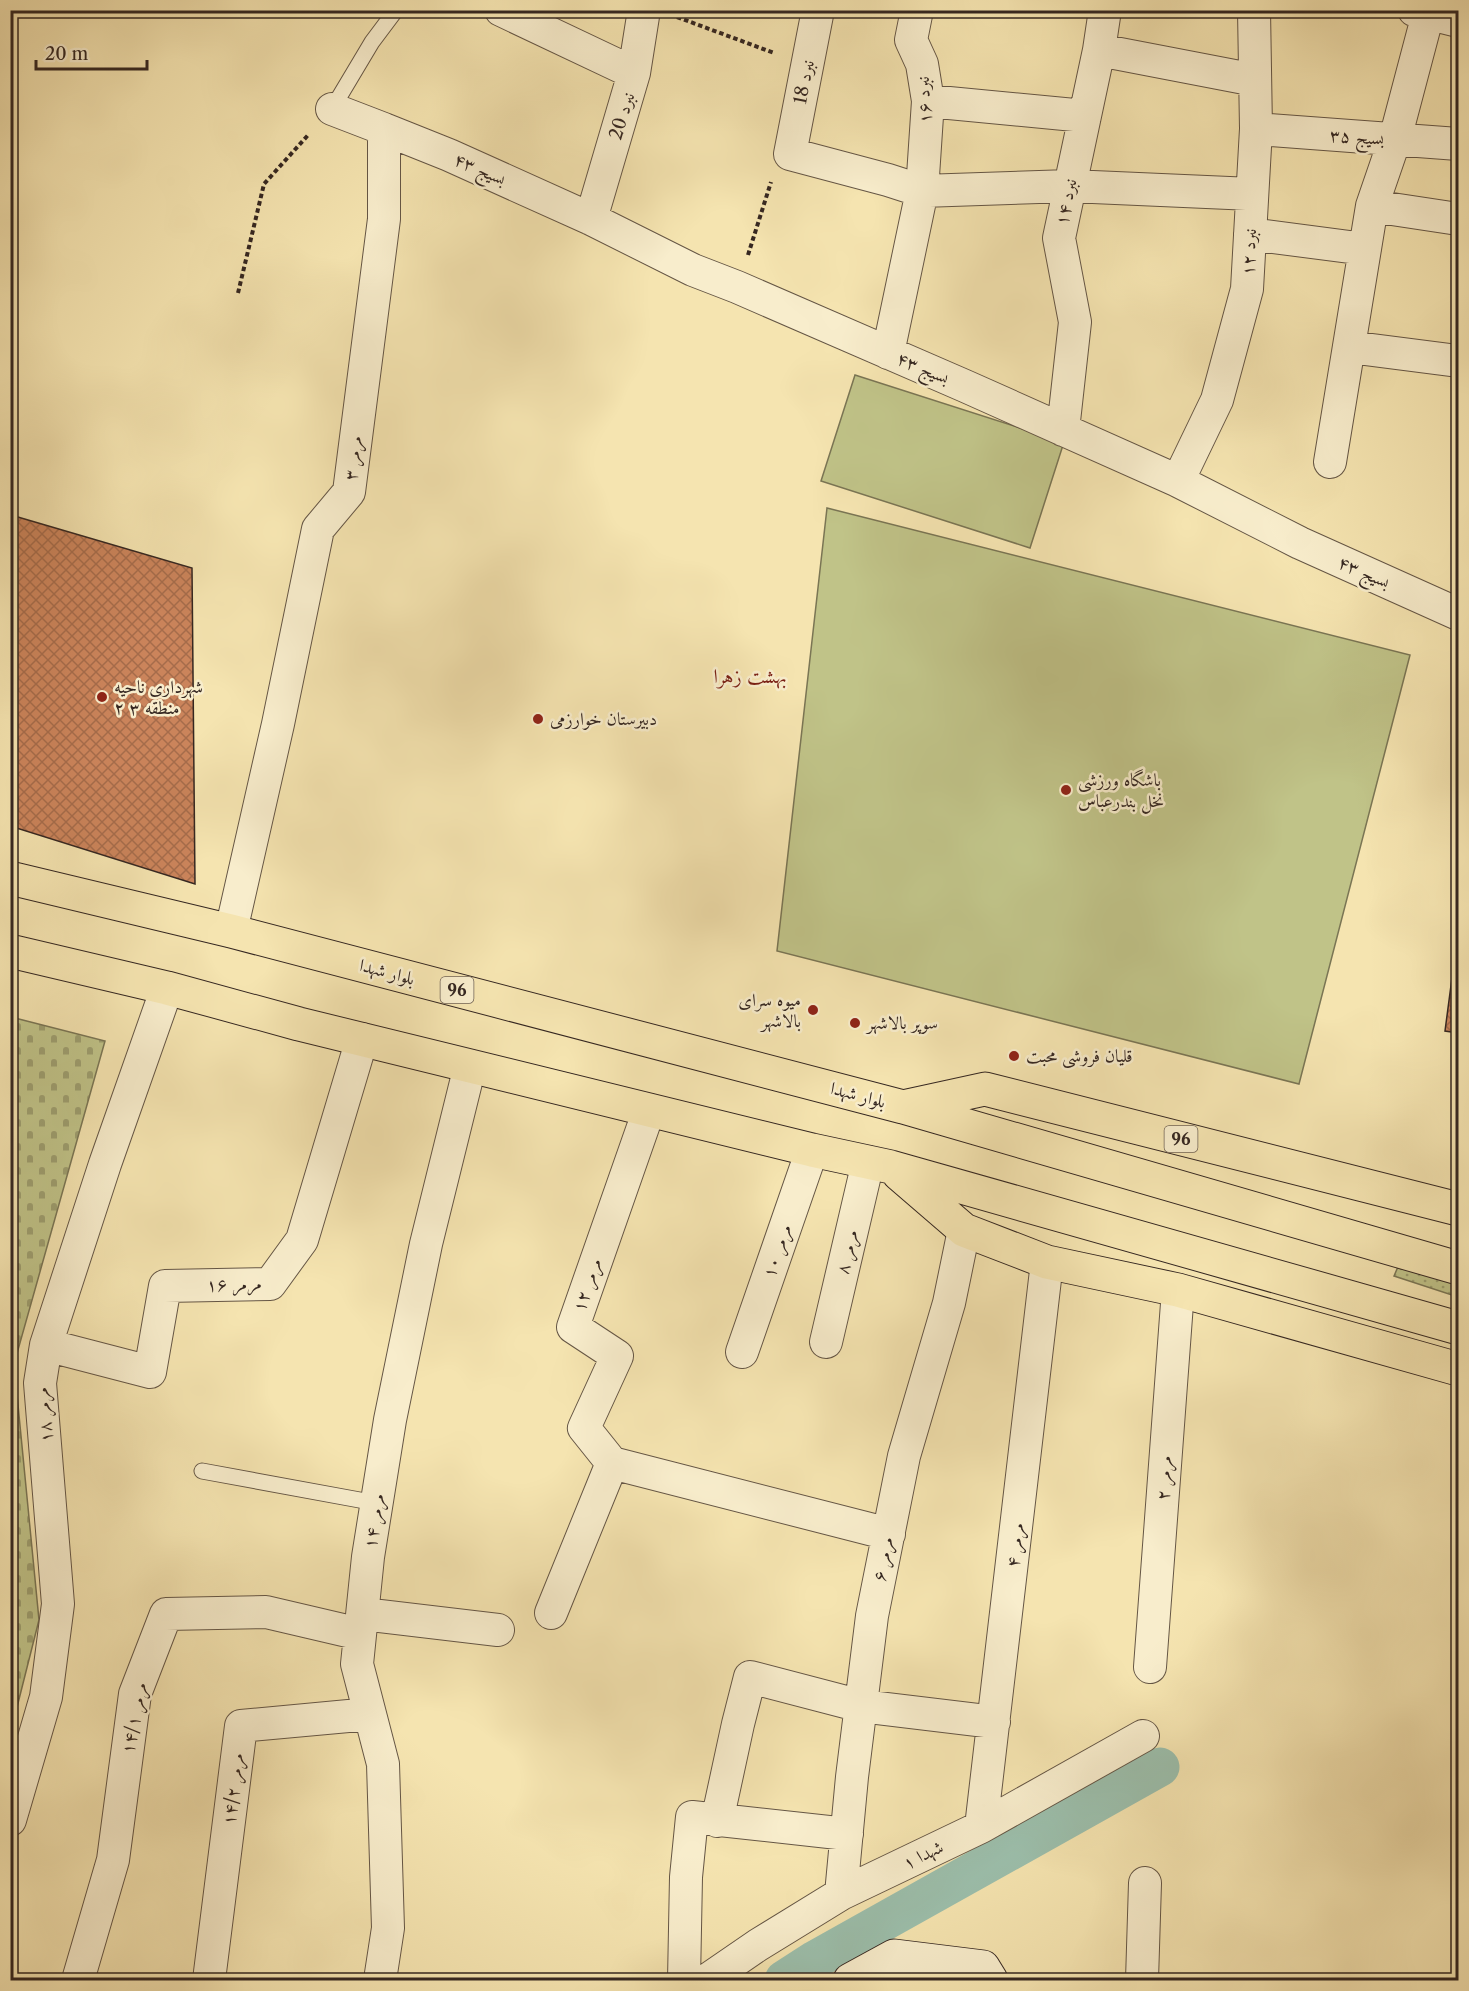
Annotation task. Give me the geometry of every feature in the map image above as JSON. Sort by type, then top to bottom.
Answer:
[{"type":"highway","name":"بلوار شهدا","points":[[10,878],[231,931],[903,1107],[1458,1268]]},
{"type":"highway","points":[[10,951],[812,1150],[880,1164],[1458,1328]]},
{"type":"highway","name":"96","points":[[903,1107],[985,1089],[1458,1209]]},
{"type":"highway","points":[[880,1164],[963,1230],[1047,1262],[1178,1290],[1458,1369]]},
{"type":"street","points":[[501,10],[634,73]]},
{"type":"street","name":"نبرد 18","points":[[790,154],[818,10]]},
{"type":"street","name":"نبرد ۱۶","points":[[888,353],[922,191],[928,101],[922,64],[911,40],[917,10]]},
{"type":"street","name":"نبرد ۱۴","points":[[1063,430],[1075,322],[1059,238],[1099,50],[1105,10]]},
{"type":"street","name":"نبرد ۱۲","points":[[1178,481],[1217,399],[1246,289],[1256,129],[1254,10]]},
{"type":"street","points":[[1330,462],[1372,206],[1395,140],[1421,12],[1458,21]]},
{"type":"street","name":"نبرد 20","points":[[591,219],[634,73],[657,13]]},
{"type":"street","points":[[1099,50],[1255,80]]},
{"type":"street","points":[[928,101],[1085,116]]},
{"type":"street","points":[[332,110],[384,129]]},
{"type":"street","name":"بسیج ۴۳","points":[[384,129],[449,155],[591,219],[693,270],[737,287],[1178,481],[1300,543],[1458,614]]},
{"type":"street","name":"مرمر ۳","points":[[231,931],[278,724],[318,529],[349,492],[384,219],[384,129]]},
{"type":"street","name":"بسیج ۳۵","points":[[1256,129],[1458,144]]},
{"type":"street","points":[[790,154],[922,191],[1070,186],[1252,195]]},
{"type":"street","points":[[1372,206],[1458,219]]},
{"type":"street","points":[[1250,234],[1365,249]]},
{"type":"street","points":[[1349,347],[1458,361]]},
{"type":"street","name":"مرمر ۱۸","points":[[10,1820],[46,1697],[57,1604],[40,1383],[46,1345],[166,988]]},
{"type":"street","name":"مرمر ۱۶","points":[[46,1345],[150,1372],[165,1286],[270,1284],[302,1240],[362,1039]]},
{"type":"street","name":"مرمر ۱۴","points":[[380,1980],[388,1928],[383,1764],[357,1664],[376,1503],[390,1420],[424,1256],[470,1066]]},
{"type":"street","name":"مرمر ۱۲","points":[[612,1463],[584,1428],[617,1356],[573,1327],[649,1110]]},
{"type":"street","name":"مرمر ۱۰","points":[[742,1352],[812,1150]]},
{"type":"street","name":"مرمر ۸","points":[[826,1341],[880,1164]]},
{"type":"street","name":"مرمر ۶","points":[[841,1894],[872,1616],[904,1456],[949,1303],[963,1230]]},
{"type":"street","name":"مرمر ۴","points":[[981,1827],[1047,1262]]},
{"type":"street","name":"مرمر ۲","points":[[1150,1667],[1178,1290]]},
{"type":"street","points":[[552,1613],[612,1463],[889,1533]]},
{"type":"street","name":"مرمر ۱۴/۱","points":[[78,1980],[113,1860],[135,1694],[166,1614],[266,1612],[361,1624]]},
{"type":"street","points":[[361,1624],[498,1630]]},
{"type":"street","points":[[717,1821],[750,1677],[861,1706],[994,1722]]},
{"type":"street","name":"مرمر ۱۴/۲","points":[[208,1980],[241,1726],[370,1714]]},
{"type":"street","name":"شهدا ۱","points":[[707,1980],[758,1945],[841,1894],[981,1827],[1143,1736]]},
{"type":"street","points":[[684,1980],[686,1876],[693,1817],[847,1834]]},
{"type":"street","points":[[1142,1980],[1145,1883]]},
{"type":"street","points":[[850,1980],[892,1968],[983,1967],[991,1980]]},
{"type":"lane","points":[[332,110],[372,42],[396,10]]},
{"type":"lane","points":[[202,1471],[376,1503]]},
{"type":"path","points":[[657,13],[808,66]]},
{"type":"path","points":[[238,293],[264,184],[332,110]]},
{"type":"path","points":[[737,287],[777,165],[790,154]]},
{"type":"green space","points":[[855,375],[1064,442],[1030,548],[821,481]]},
{"type":"green space","points":[[827,508],[1410,655],[1299,1084],[777,951]]},
{"type":"green space","points":[[11,1017],[105,1041],[14,1364],[39,1620],[11,1731]]},
{"type":"green space","points":[[1407,1246],[1458,1262],[1458,1297],[1394,1276]]},
{"type":"building","name":"شهرداری ناحیه ۲ منطقه ۳","points":[[11,515],[192,568],[195,884],[10,826]]},
{"type":"building","points":[[1458,932],[1458,1033],[1445,1031]]},
{"type":"waterway","points":[[784,1980],[815,1960],[1160,1767]]},
{"type":"place","name":"شهرداری ناحیه ۲ منطقه ۳","points":[[102,697]]},
{"type":"place","name":"دبیرستان خوارزمی","points":[[538,719]]},
{"type":"place","name":"باشگاه ورزشی نخل بندرعباس","points":[[1066,790]]},
{"type":"place","name":"میوه سرای بالاشهر","points":[[813,1010]]},
{"type":"place","name":"سوپر بالاشهر","points":[[855,1023]]},
{"type":"place","name":"قلیان فروشی محبت","points":[[1014,1056]]},
{"type":"district","name":"بهشت زهرا","points":[[750,676]]}]
